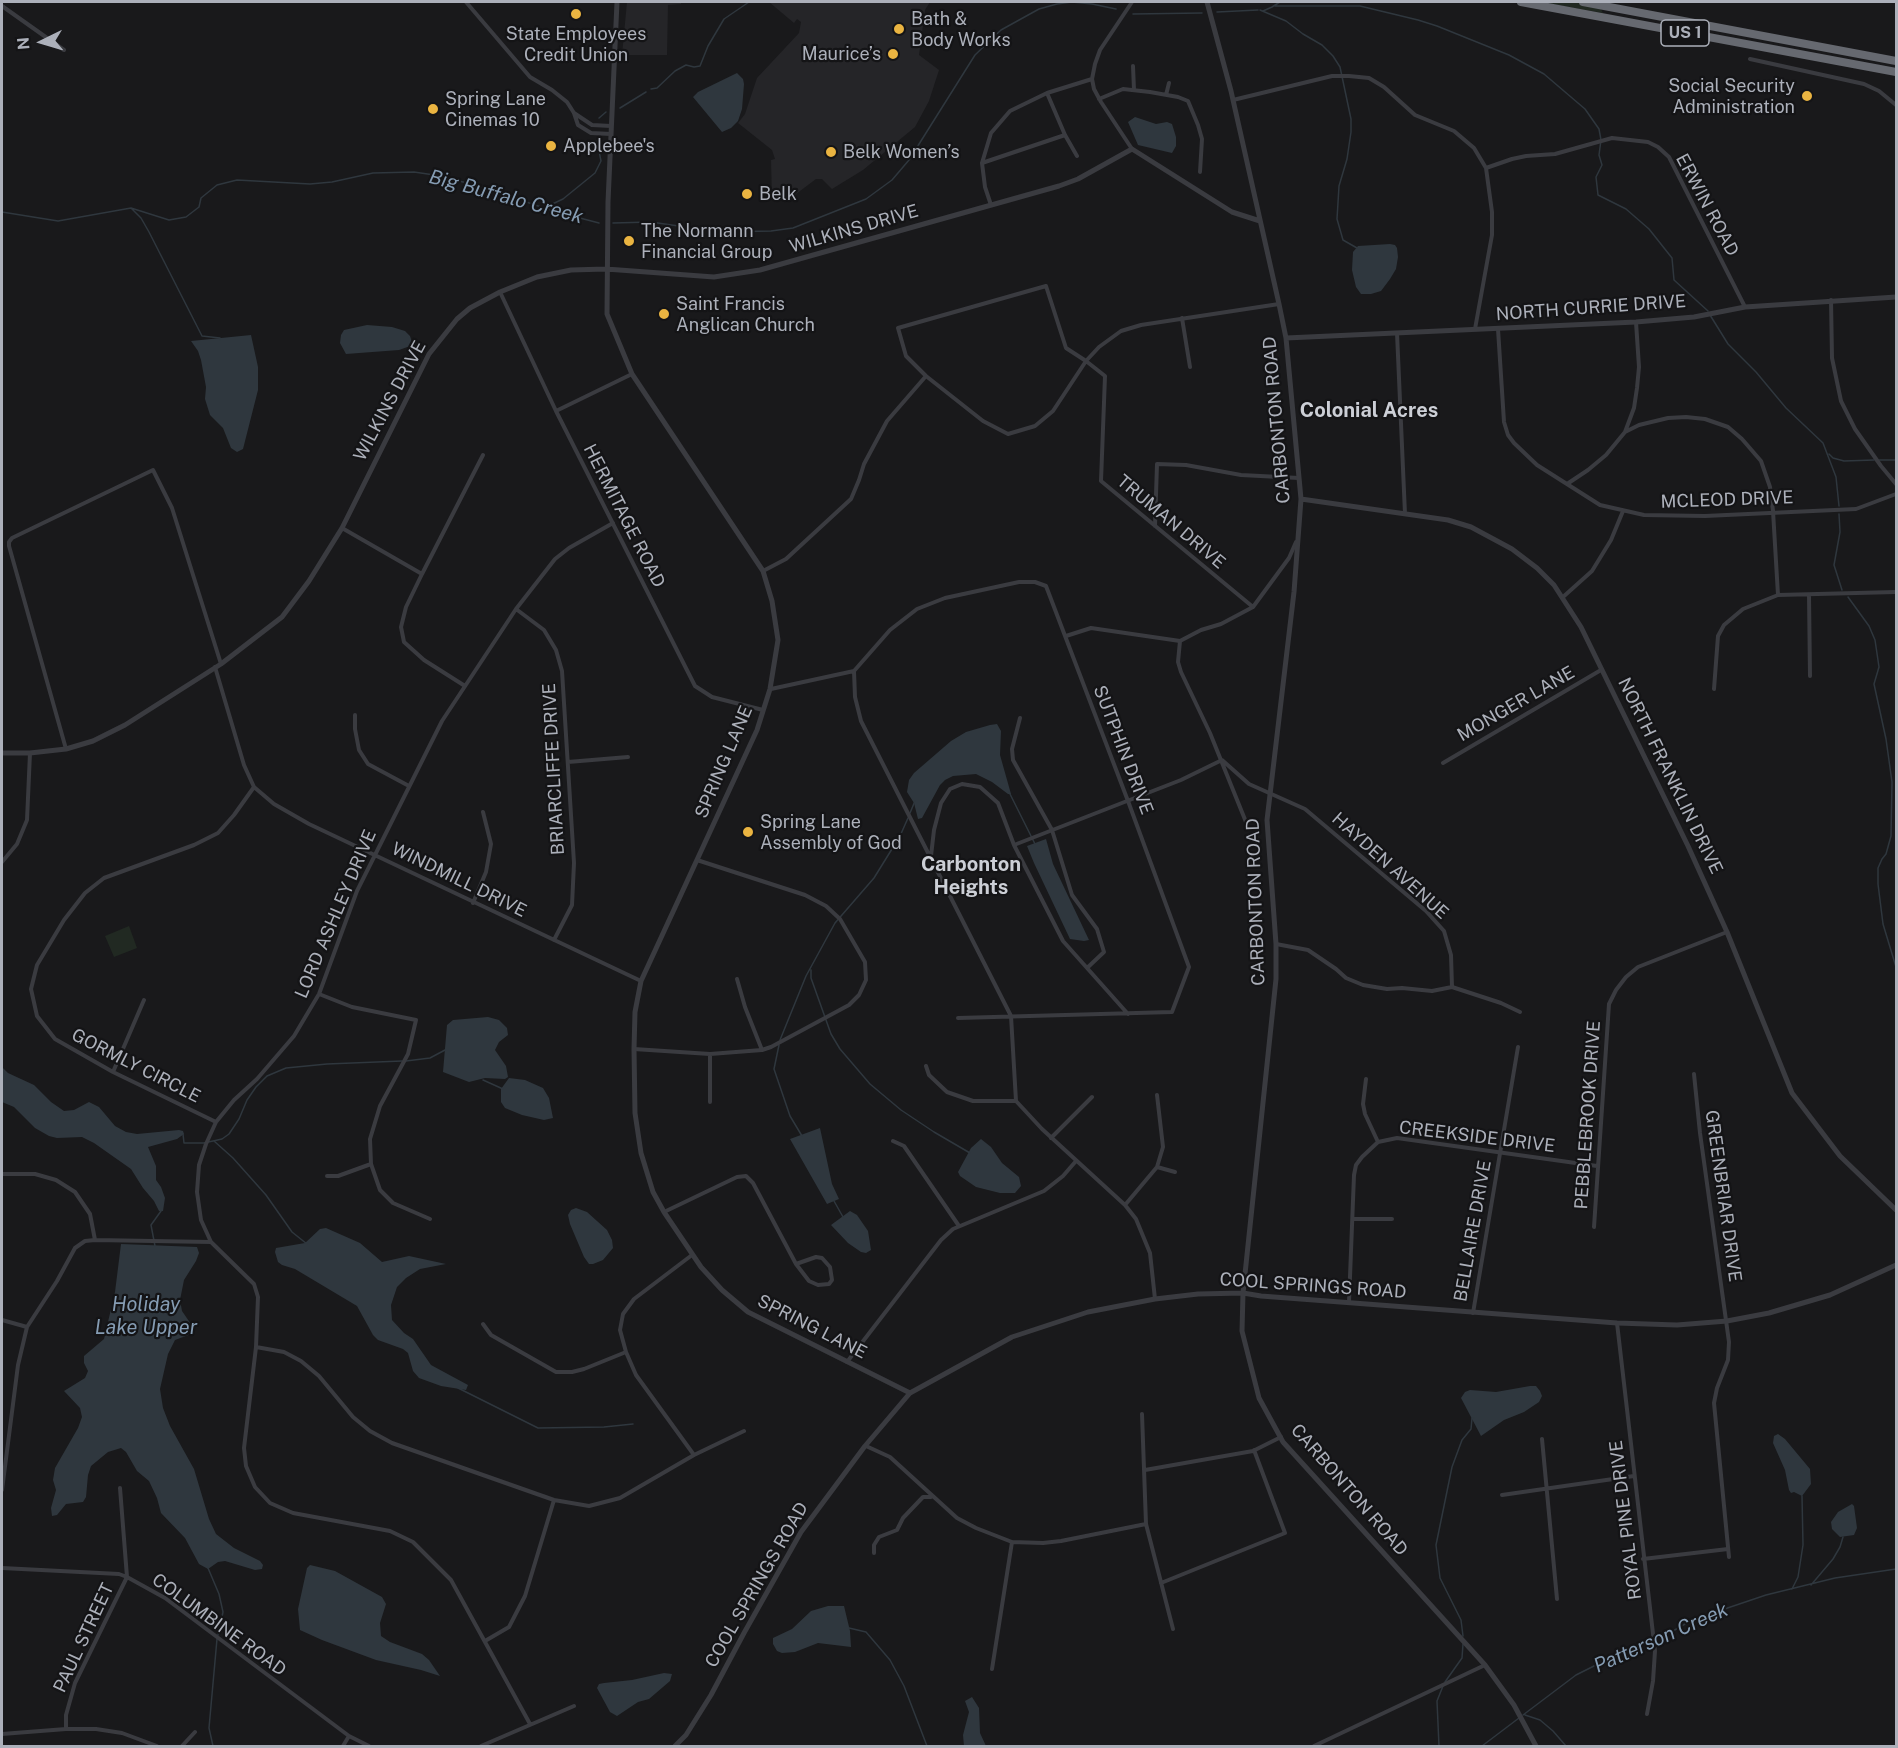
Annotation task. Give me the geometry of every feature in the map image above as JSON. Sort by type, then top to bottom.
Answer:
[{"type":"highway","name":"US 1","points":[[1521,2],[1896,72]]},
{"type":"highway","name":"US 1","points":[[1583,2],[1896,59]]},
{"type":"highway","points":[[1850,63],[1896,78]]},
{"type":"street","points":[[466,2],[530,77],[567,102],[574,113],[592,125],[611,126]]},
{"type":"street","name":"SPRING LANE","points":[[617,2],[606,269],[607,314],[632,374],[763,572],[772,601],[778,640],[770,689],[757,730],[640,981],[635,1012],[634,1049],[635,1113],[641,1153],[653,1192],[664,1212],[692,1255],[722,1290],[748,1312],[910,1393]]},
{"type":"street","points":[[1132,2],[1100,50],[1095,64],[1092,79],[1099,99],[1132,149],[1232,212],[1260,221]]},
{"type":"street","name":"CARBONTON ROAD","points":[[1207,2],[1233,100],[1286,338],[1301,499],[1300,532],[1267,821],[1276,944],[1275,996],[1243,1293],[1242,1331],[1259,1398],[1281,1437],[1485,1665],[1514,1705],[1536,1746]]},
{"type":"street","points":[[2,6],[64,50]]},
{"type":"street","points":[[1750,59],[1864,84],[1879,91],[1896,105]]},
{"type":"street","points":[[1132,66],[1134,90]]},
{"type":"street","points":[[1233,100],[1332,76],[1369,78],[1384,87],[1415,115],[1454,131],[1474,148],[1486,168],[1492,212],[1492,235],[1475,330]]},
{"type":"street","points":[[991,205],[985,187],[982,163],[991,133],[1010,111],[1047,93],[1092,79]]},
{"type":"street","points":[[1166,95],[1169,83]]},
{"type":"street","points":[[1099,99],[1123,89],[1166,95],[1188,101],[1202,139],[1200,172]]},
{"type":"street","points":[[1047,93],[1065,135],[1077,156]]},
{"type":"street","points":[[574,113],[575,120],[583,130],[591,133],[611,134]]},
{"type":"street","points":[[982,163],[1065,135]]},
{"type":"street","name":"ERWIN ROAD","points":[[1486,168],[1512,159],[1555,154],[1612,138],[1648,142],[1659,147],[1669,157],[1745,307]]},
{"type":"street","name":"WILKINS DRIVE","points":[[2,753],[66,749],[93,741],[120,727],[218,666],[282,617],[309,581],[342,528],[429,354],[451,324],[470,308],[500,292],[537,277],[571,270],[606,269],[714,277],[788,264],[1059,186],[1078,179],[1132,149]]},
{"type":"street","name":"TRUMAN DRIVE","points":[[926,376],[906,356],[898,328],[1046,286],[1066,348],[1105,376],[1101,482],[1253,607]]},
{"type":"street","name":"HERMITAGE ROAD","points":[[500,292],[556,411],[695,686],[712,696],[764,710]]},
{"type":"street","name":"NORTH CURRIE DRIVE","points":[[1286,338],[1636,322],[1694,317],[1745,307],[1896,297]]},
{"type":"street","points":[[1831,300],[1832,358],[1841,400],[1855,429],[1896,484]]},
{"type":"street","points":[[763,572],[786,559],[850,499],[860,480],[864,464],[887,421],[926,376],[983,421],[1008,434],[1035,426],[1053,411],[1086,361],[1099,347],[1121,331],[1141,325],[1279,304]]},
{"type":"street","points":[[1182,318],[1190,367]]},
{"type":"street","points":[[1567,484],[1606,455],[1625,432],[1634,408],[1638,388],[1636,322]]},
{"type":"street","name":"MCLEOD DRIVE","points":[[1498,329],[1504,422],[1508,435],[1514,444],[1537,465],[1600,505],[1623,511],[1672,517],[1856,509],[1896,494]]},
{"type":"street","points":[[1396,332],[1405,514]]},
{"type":"street","points":[[556,411],[632,374]]},
{"type":"street","points":[[1625,432],[1639,425],[1668,418],[1686,417],[1705,419],[1728,427],[1742,439],[1761,461],[1770,487],[1778,595]]},
{"type":"street","points":[[465,686],[424,660],[404,642],[401,627],[422,574],[483,455]]},
{"type":"street","points":[[1155,526],[1156,464],[1186,465],[1241,475],[1299,478]]},
{"type":"street","name":"WINDMILL DRIVE","points":[[66,749],[9,542],[12,538],[153,470],[172,508],[244,765],[254,787],[274,804],[295,816],[640,981]]},
{"type":"street","name":"NORTH FRANKLIN DRIVE","points":[[1301,499],[1448,520],[1471,527],[1491,537],[1537,568],[1563,597],[1581,627],[1688,846],[1727,932],[1792,1093],[1840,1156],[1896,1210]]},
{"type":"street","points":[[1563,597],[1592,571],[1611,540],[1623,511]]},
{"type":"street","name":"LORD ASHLEY DRIVE","points":[[530,1724],[451,1580],[413,1542],[390,1531],[294,1513],[270,1503],[255,1487],[246,1466],[244,1448],[256,1347],[258,1297],[254,1284],[211,1242],[201,1220],[197,1192],[198,1165],[216,1122],[294,1036],[319,994],[357,891],[442,721],[516,609],[555,558],[613,524]]},
{"type":"street","points":[[342,528],[422,574]]},
{"type":"street","points":[[1065,636],[1091,628],[1180,641],[1201,630],[1221,624],[1253,607],[1289,558],[1300,532]]},
{"type":"street","name":"SUTPHIN DRIVE","points":[[854,671],[890,630],[917,609],[945,598],[1019,582],[1035,582],[1046,586],[1189,967],[1172,1012],[957,1018]]},
{"type":"street","points":[[1714,689],[1718,636],[1724,625],[1743,609],[1778,595],[1896,592]]},
{"type":"street","points":[[1809,595],[1810,676]]},
{"type":"street","name":"BRIARCLIFFE DRIVE","points":[[516,609],[544,630],[556,651],[562,671],[573,863],[572,905],[554,940]]},
{"type":"street","points":[[1180,641],[1178,663],[1181,672],[1222,760],[1246,822]]},
{"type":"street","name":"MONGER LANE","points":[[1443,763],[1602,669]]},
{"type":"street","points":[[770,689],[854,671],[855,697],[861,721],[1011,1016],[1016,1101],[1051,1138],[1125,1204],[1136,1219],[1150,1253],[1155,1299]]},
{"type":"street","points":[[355,715],[359,750],[368,764],[409,786]]},
{"type":"street","points":[[1020,718],[1012,749],[1013,760],[1052,830],[1072,895],[1097,929],[1104,952],[1087,968]]},
{"type":"street","points":[[2,862],[17,844],[27,820],[30,753]]},
{"type":"street","points":[[568,762],[628,757]]},
{"type":"street","points":[[1014,844],[1181,780],[1222,760]]},
{"type":"street","name":"HAYDEN AVENUE","points":[[1222,760],[1249,784],[1305,809],[1426,911],[1444,931],[1451,955],[1452,987]]},
{"type":"street","points":[[931,856],[934,830],[941,803],[950,789],[962,784],[980,787],[998,803],[1014,844],[1063,941],[1129,1014]]},
{"type":"street","name":"GORMLY CIRCLE","points":[[216,1122],[113,1072],[55,1039],[37,1016],[31,989],[37,966],[64,920],[85,893],[104,878],[218,833],[254,787]]},
{"type":"street","points":[[473,903],[486,872],[491,844],[483,812]]},
{"type":"street","points":[[634,1049],[710,1054],[762,1050],[849,1005],[859,995],[866,980],[865,962],[840,919],[825,906],[806,895],[697,860]]},
{"type":"street","name":"PEBBLEBROOK DRIVE","points":[[1594,1227],[1609,1004],[1626,977],[1638,967],[1727,932]]},
{"type":"street","points":[[1276,944],[1308,950],[1346,978],[1363,985],[1387,989],[1431,991],[1452,987],[1520,1012]]},
{"type":"street","points":[[737,979],[762,1050]]},
{"type":"street","points":[[319,994],[352,1007],[416,1020],[408,1054],[380,1106],[370,1139],[371,1164],[380,1190],[393,1203],[430,1219]]},
{"type":"street","points":[[113,1072],[144,1000]]},
{"type":"street","name":"BELLAIRE DRIVE","points":[[1473,1313],[1518,1047]]},
{"type":"street","points":[[710,1054],[710,1102]]},
{"type":"street","points":[[926,1066],[929,1076],[947,1092],[973,1101],[1016,1101]]},
{"type":"street","name":"GREENBRIAR DRIVE","points":[[1694,1074],[1700,1133],[1727,1321],[1729,1353],[1714,1403],[1729,1557]]},
{"type":"street","points":[[1366,1079],[1363,1104],[1365,1114],[1378,1142]]},
{"type":"street","points":[[1125,1204],[1157,1167],[1163,1147],[1157,1095]]},
{"type":"street","points":[[1051,1138],[1092,1097]]},
{"type":"street","name":"CREEKSIDE DRIVE","points":[[1350,1302],[1354,1175],[1356,1165],[1368,1149],[1378,1142],[1397,1138],[1598,1166]]},
{"type":"street","points":[[893,1141],[904,1146],[959,1226]]},
{"type":"street","points":[[847,1362],[940,1240],[959,1226],[1044,1191],[1063,1176],[1076,1161]]},
{"type":"street","points":[[327,1176],[338,1176],[371,1164]]},
{"type":"street","points":[[1157,1167],[1175,1172]]},
{"type":"street","points":[[2,1174],[35,1174],[56,1180],[75,1192],[90,1214],[95,1240]]},
{"type":"street","points":[[664,1212],[737,1177],[746,1176],[753,1183],[796,1264],[809,1281],[818,1285],[829,1284],[832,1280],[830,1267],[822,1258],[809,1258],[796,1264]]},
{"type":"street","points":[[1353,1219],[1392,1219]]},
{"type":"street","points":[[2,1490],[18,1365],[27,1327],[75,1248],[85,1241],[95,1240],[211,1242]]},
{"type":"street","points":[[692,1255],[634,1299],[628,1306],[620,1329],[627,1352],[643,1386],[694,1455]]},
{"type":"street","name":"COOL SPRINGS ROAD","points":[[675,1746],[686,1735],[711,1695],[801,1532],[865,1446],[910,1393],[1012,1336],[1088,1312],[1155,1299],[1198,1294],[1243,1293],[1617,1323],[1677,1324],[1727,1321],[1769,1313],[1830,1295],[1896,1265]]},
{"type":"street","points":[[2,1320],[27,1327]]},
{"type":"street","name":"ROYAL PINE DRIVE","points":[[1617,1323],[1655,1651],[1647,1714]]},
{"type":"street","points":[[483,1324],[491,1335],[556,1372],[584,1369],[627,1352]]},
{"type":"street","points":[[256,1347],[284,1352],[301,1362],[319,1376],[353,1416],[370,1431],[384,1439],[409,1450],[554,1500],[589,1506],[620,1498],[694,1455],[744,1431]]},
{"type":"street","points":[[1142,1414],[1146,1524],[1173,1629]]},
{"type":"street","points":[[1145,1470],[1254,1450],[1281,1437]]},
{"type":"street","points":[[1542,1439],[1557,1599]]},
{"type":"street","points":[[865,1446],[890,1457],[957,1518],[1012,1542],[1061,1541],[1146,1524]]},
{"type":"street","points":[[1161,1582],[1285,1533],[1254,1450]]},
{"type":"street","points":[[1502,1495],[1634,1476]]},
{"type":"street","name":"PAUL STREET","points":[[66,1729],[68,1707],[75,1683],[127,1577],[120,1488]]},
{"type":"street","points":[[874,1553],[874,1545],[879,1537],[897,1530],[903,1518],[923,1497],[932,1497]]},
{"type":"street","points":[[485,1641],[508,1627],[525,1596],[554,1500]]},
{"type":"street","points":[[992,1669],[1012,1542]]},
{"type":"street","points":[[1643,1559],[1728,1549]]},
{"type":"street","name":"COLUMBINE ROAD","points":[[2,1568],[119,1574],[127,1577],[165,1598],[349,1736],[369,1746]]},
{"type":"street","points":[[1314,1746],[1485,1665]]},
{"type":"street","points":[[481,1746],[573,1706]]},
{"type":"street","points":[[2,1734],[96,1729],[122,1733],[156,1746]]},
{"type":"street","points":[[182,1746],[195,1732]]},
{"type":"street","points":[[343,1746],[349,1736]]},
{"type":"shaded area","points":[[627,2],[681,2],[681,4],[668,5],[667,55],[622,55]]},
{"type":"shaded area","points":[[769,2],[930,2],[925,10],[919,55],[939,70],[929,101],[915,127],[863,170],[832,189],[822,179],[816,179],[788,200],[772,200],[771,160],[775,159],[772,150],[738,123],[745,114],[757,78],[799,33],[801,22],[797,19],[794,23]]},
{"type":"shaded area","points":[[1540,2],[1597,2],[1603,13],[1563,6]]},
{"type":"shaded area","points":[[129,926],[137,948],[114,957],[105,936]]},
{"type":"water","points":[[737,73],[743,79],[744,84],[742,109],[738,121],[731,128],[722,132],[693,97],[698,92]]},
{"type":"water","points":[[1135,117],[1156,124],[1167,122],[1172,124],[1176,146],[1172,153],[1138,145],[1128,122]]},
{"type":"water","points":[[1390,244],[1397,248],[1396,269],[1381,291],[1361,294],[1356,287],[1352,270],[1353,252],[1358,246]]},
{"type":"water","points":[[367,325],[392,327],[405,331],[410,336],[413,345],[399,350],[346,354],[340,343],[344,330]]},
{"type":"water","points":[[251,335],[258,367],[258,390],[243,449],[237,452],[231,448],[223,428],[210,415],[205,399],[206,387],[201,360],[191,341]]},
{"type":"water","points":[[997,724],[1001,731],[1000,755],[1011,794],[976,774],[953,776],[940,785],[922,818],[918,819],[914,803],[907,792],[909,780],[914,773],[951,741],[966,732]]},
{"type":"water","points":[[1046,839],[1053,864],[1089,940],[1070,939],[1034,863],[1027,846]]},
{"type":"water","points":[[488,1017],[499,1020],[507,1028],[508,1035],[499,1042],[495,1050],[506,1066],[508,1077],[505,1079],[485,1078],[469,1082],[443,1072],[447,1025],[453,1020]]},
{"type":"water","points":[[2,1067],[8,1073],[34,1085],[64,1111],[74,1110],[89,1102],[99,1107],[115,1126],[126,1132],[137,1134],[183,1131],[184,1134],[177,1139],[148,1147],[156,1166],[156,1180],[165,1198],[163,1211],[159,1211],[131,1169],[94,1143],[82,1137],[49,1136],[35,1128],[14,1107],[2,1102]]},
{"type":"water","points":[[509,1078],[525,1080],[543,1088],[549,1098],[553,1118],[544,1120],[505,1108],[501,1102],[501,1089]]},
{"type":"water","points":[[820,1128],[832,1184],[839,1199],[827,1204],[790,1139]]},
{"type":"water","points":[[981,1139],[991,1147],[1002,1163],[1019,1177],[1021,1186],[1015,1193],[1000,1193],[976,1187],[960,1176],[958,1172],[971,1148]]},
{"type":"water","points":[[576,1208],[587,1212],[607,1230],[613,1248],[603,1260],[589,1264],[584,1257],[568,1215]]},
{"type":"water","points":[[850,1211],[857,1215],[868,1231],[871,1250],[866,1253],[848,1243],[831,1225]]},
{"type":"water","points":[[326,1228],[360,1243],[382,1262],[409,1256],[446,1264],[420,1269],[397,1287],[391,1305],[392,1320],[413,1339],[431,1365],[468,1385],[466,1390],[441,1386],[419,1378],[413,1371],[408,1353],[378,1340],[357,1306],[295,1269],[278,1262],[276,1248],[305,1243],[320,1229]]},
{"type":"water","name":"Holiday Lake Upper","points":[[121,1244],[197,1247],[199,1253],[184,1280],[180,1300],[182,1311],[195,1330],[194,1333],[175,1340],[168,1354],[160,1389],[163,1408],[170,1426],[194,1469],[209,1519],[216,1534],[234,1548],[260,1561],[263,1565],[262,1569],[255,1570],[225,1561],[218,1562],[208,1569],[199,1564],[185,1538],[161,1513],[149,1481],[137,1471],[126,1452],[121,1448],[108,1452],[91,1466],[86,1497],[83,1502],[66,1504],[57,1515],[52,1516],[51,1508],[56,1490],[53,1480],[55,1468],[82,1417],[80,1408],[64,1391],[85,1378],[88,1371],[84,1363],[84,1356],[104,1339],[115,1292]]},
{"type":"water","points":[[1536,1386],[1540,1391],[1542,1396],[1539,1402],[1524,1412],[1504,1420],[1481,1436],[1461,1398],[1465,1392],[1470,1390],[1496,1392]]},
{"type":"water","points":[[1778,1434],[1810,1469],[1811,1484],[1802,1496],[1791,1493],[1789,1490],[1785,1470],[1773,1443],[1774,1436]]},
{"type":"water","points":[[1852,1504],[1857,1528],[1854,1535],[1840,1537],[1832,1529],[1831,1522],[1838,1512]]},
{"type":"water","points":[[310,1565],[335,1571],[382,1597],[386,1604],[380,1623],[381,1636],[390,1642],[422,1654],[440,1676],[376,1660],[300,1630],[298,1609],[307,1568]]},
{"type":"water","points":[[828,1606],[844,1606],[851,1647],[818,1643],[795,1652],[777,1651],[773,1638],[792,1629],[811,1611]]},
{"type":"water","points":[[664,1673],[672,1674],[670,1681],[649,1699],[638,1702],[617,1716],[610,1712],[597,1688],[599,1684]]},
{"type":"water","points":[[972,1697],[979,1708],[980,1733],[986,1746],[964,1746],[963,1735],[969,1712],[965,1701]]},
{"type":"waterway","points":[[651,89],[657,88],[675,71],[686,65],[700,66],[708,46],[724,19],[749,2]]},
{"type":"waterway","name":"Big Buffalo Creek","points":[[613,223],[651,222],[720,232],[771,231],[793,228],[866,199],[892,180],[909,160],[975,55],[1001,30],[1039,9],[1057,4],[1072,2],[1116,9]]},
{"type":"waterway","name":"Big Buffalo Creek","points":[[1263,11],[1280,2]]},
{"type":"waterway","points":[[1275,6],[1360,6],[1418,20],[1509,55],[1544,74],[1585,109],[1599,129],[1601,140],[1599,155],[1602,165],[1596,177],[1598,195],[1626,209],[1649,229],[1672,258],[1674,280],[1708,311]]},
{"type":"waterway","name":"Big Buffalo Creek","points":[[1217,12],[1258,10]]},
{"type":"waterway","points":[[1260,10],[1286,21],[1322,45],[1340,67],[1351,119],[1351,132],[1347,159],[1339,186],[1337,219],[1343,240],[1357,248]]},
{"type":"waterway","name":"Big Buffalo Creek","points":[[1133,14],[1202,13]]},
{"type":"waterway","points":[[620,108],[646,92]]},
{"type":"waterway","points":[[599,118],[606,112]]},
{"type":"waterway","points":[[546,207],[563,199],[595,173],[601,161],[597,141]]},
{"type":"waterway","name":"Big Buffalo Creek","points":[[2,212],[58,221],[131,208],[169,220],[186,217],[199,207],[201,198],[217,185],[237,180],[310,184],[332,182],[373,173],[414,172],[441,176],[485,188],[553,211],[599,223]]},
{"type":"waterway","points":[[131,208],[141,218],[149,232],[202,336],[220,338],[220,340]]},
{"type":"waterway","points":[[1710,315],[1728,344],[1756,372],[1786,408],[1823,443],[1836,477],[1839,506]]},
{"type":"waterway","points":[[1829,454],[1833,458],[1844,461],[1874,460]]},
{"type":"waterway","points":[[1879,460],[1896,460]]},
{"type":"waterway","points":[[1839,514],[1840,532],[1834,565],[1842,590]]},
{"type":"waterway","points":[[1848,597],[1869,626],[1875,640],[1879,667],[1874,684],[1886,739],[1892,782],[1891,836],[1886,854],[1878,868],[1878,884],[1883,924],[1896,967]]},
{"type":"waterway","points":[[1009,792],[1035,844]]},
{"type":"waterway","points":[[910,813],[915,801]]},
{"type":"waterway","points":[[780,1040],[806,976],[835,923],[874,878],[900,836],[908,818]]},
{"type":"waterway","points":[[811,970],[811,978],[831,1034],[840,1049],[870,1084],[901,1110],[970,1153]]},
{"type":"waterway","points":[[779,1045],[774,1069],[790,1116],[802,1136]]},
{"type":"waterway","points":[[406,1061],[430,1058],[445,1050]]},
{"type":"waterway","points":[[183,1134],[184,1143],[204,1143],[222,1139],[229,1134],[239,1119],[247,1100],[256,1087],[267,1076],[286,1068],[402,1061]]},
{"type":"waterway","points":[[483,1080],[503,1089]]},
{"type":"waterway","points":[[214,1141],[233,1158],[266,1195],[292,1232],[307,1244]]},
{"type":"waterway","points":[[834,1201],[843,1217]]},
{"type":"waterway","points":[[155,1246],[151,1225],[161,1211]]},
{"type":"waterway","points":[[458,1388],[538,1428],[633,1424]]},
{"type":"waterway","points":[[1463,1636],[1461,1620],[1440,1578],[1436,1545],[1452,1467],[1462,1440],[1471,1429],[1472,1418],[1474,1418]]},
{"type":"waterway","points":[[1792,1589],[1798,1577],[1803,1545],[1802,1496]]},
{"type":"waterway","points":[[1811,1585],[1833,1559],[1843,1537]]},
{"type":"waterway","points":[[208,1568],[219,1594],[223,1612],[218,1635]]},
{"type":"waterway","name":"Patterson Creek","points":[[1523,1715],[1576,1675],[1644,1641],[1666,1635],[1692,1620],[1766,1595],[1835,1578],[1896,1569]]},
{"type":"waterway","points":[[849,1628],[866,1632],[890,1660],[904,1686],[927,1746]]},
{"type":"waterway","points":[[213,1746],[209,1728],[217,1639]]},
{"type":"waterway","points":[[1445,1682],[1462,1658],[1463,1644]]},
{"type":"waterway","points":[[1439,1746],[1437,1701],[1443,1686]]},
{"type":"waterway","points":[[1525,1715],[1540,1720],[1566,1746]]},
{"type":"waterway","name":"Patterson Creek","points":[[1482,1746],[1519,1718]]},
{"type":"place","name":"State Employees Credit Union","points":[[576,14]]},
{"type":"place","name":"Bath & Body Works","points":[[899,29]]},
{"type":"place","name":"Maurice’s","points":[[893,54]]},
{"type":"place","name":"Social Security Administration","points":[[1807,96]]},
{"type":"place","name":"Spring Lane Cinemas 10","points":[[433,109]]},
{"type":"place","name":"Applebee's","points":[[551,146]]},
{"type":"place","name":"Belk Women’s","points":[[831,152]]},
{"type":"place","name":"Belk","points":[[747,194]]},
{"type":"place","name":"The Normann Financial Group","points":[[629,241]]},
{"type":"place","name":"Saint Francis Anglican Church","points":[[664,314]]},
{"type":"place","name":"Spring Lane Assembly of God","points":[[748,832]]},
{"type":"district","name":"Colonial Acres","points":[[1369,411]]},
{"type":"district","name":"Carbonton Heights","points":[[971,876]]}]
